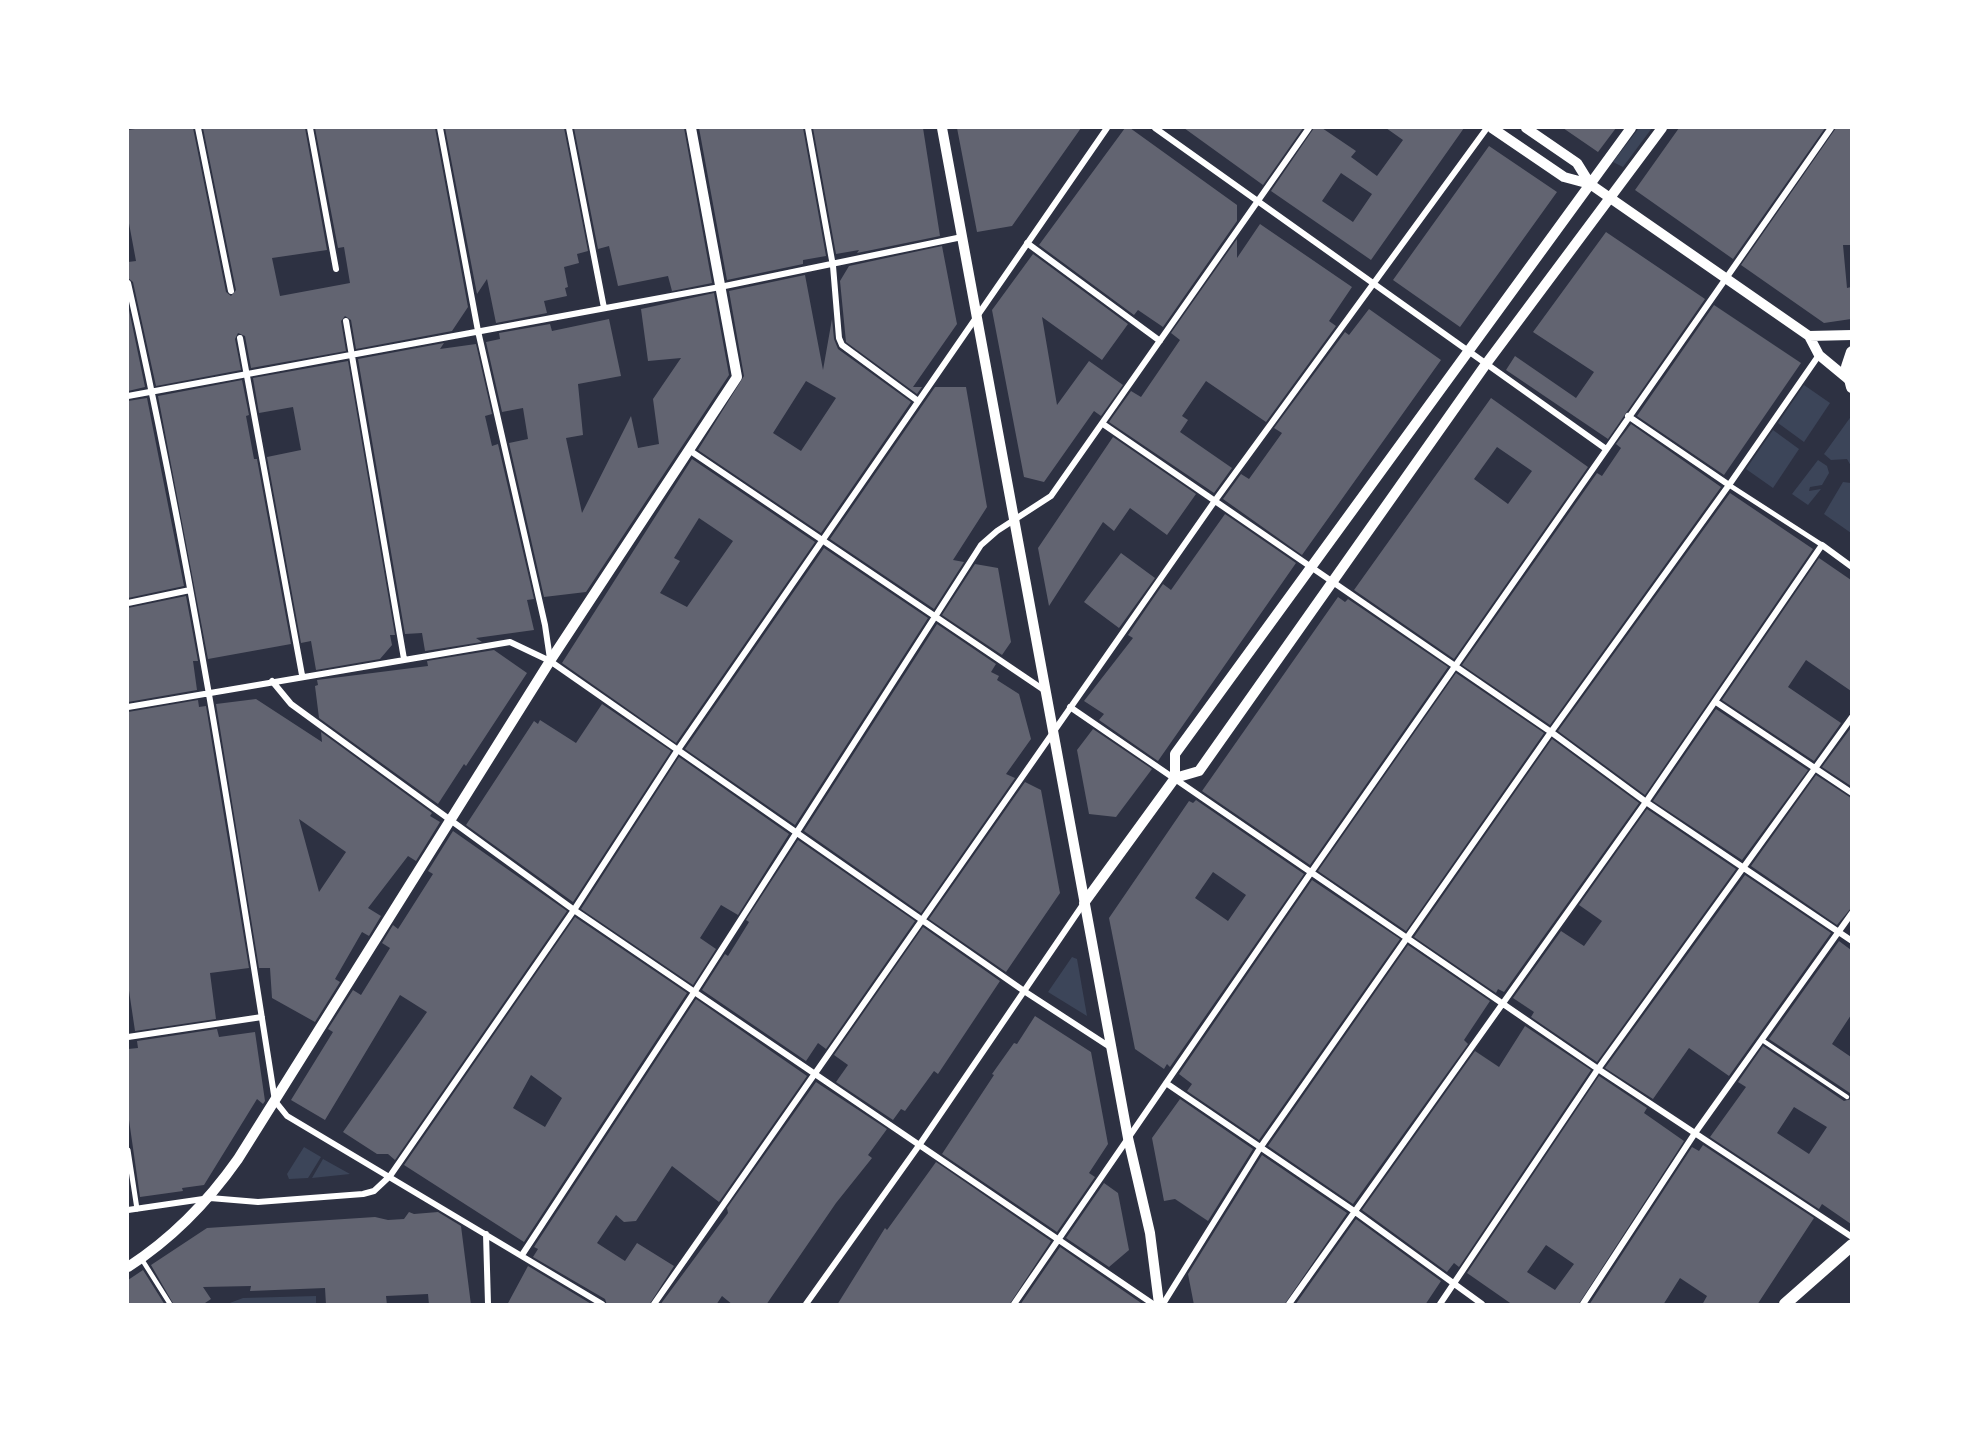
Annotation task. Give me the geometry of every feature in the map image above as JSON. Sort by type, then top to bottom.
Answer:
[{"type":"main road","points":[[1850,383],[1847,367],[1851,352]]},
{"type":"main road","points":[[1785,1305],[1851,1245]]},
{"type":"street","points":[[198,128],[231,291]]},
{"type":"street","points":[[310,128],[336,269]]},
{"type":"street","points":[[440,128],[478,331],[545,625],[550,662]]},
{"type":"street","points":[[569,128],[604,308]]},
{"type":"street","points":[[128,1267],[180,1229],[210,1198],[275,1101],[550,662],[737,378],[691,128]]},
{"type":"street","points":[[808,128],[833,266],[837,331],[843,345],[918,401]]},
{"type":"street","points":[[942,128],[1084,903],[1161,1305]]},
{"type":"street","points":[[128,1210],[210,1198],[258,1202],[363,1194],[374,1191],[390,1176],[574,910],[677,751],[1107,128]]},
{"type":"street","points":[[1155,128],[1606,449]]},
{"type":"street","points":[[522,1255],[695,992],[981,545],[1013,520],[1052,496],[1309,128]]},
{"type":"street","points":[[654,1305],[814,1072],[1214,502],[1487,128]]},
{"type":"street","points":[[1492,128],[1564,177],[1590,184],[1809,336],[1820,355],[1850,383]]},
{"type":"street","points":[[1526,128],[1577,163],[1590,184]]},
{"type":"street","points":[[806,1305],[920,1144],[1084,903],[1175,778],[1175,754],[1631,128]]},
{"type":"street","points":[[1175,778],[1199,771],[1486,364],[1662,128]]},
{"type":"street","points":[[1014,1305],[1312,871],[1831,128]]},
{"type":"street","points":[[128,396],[833,266],[962,237]]},
{"type":"street","points":[[1027,243],[1160,341]]},
{"type":"street","points":[[128,283],[153,392],[190,590],[275,1101],[286,1116],[390,1176],[602,1305]]},
{"type":"street","points":[[346,321],[404,659]]},
{"type":"street","points":[[1809,336],[1851,335]]},
{"type":"street","points":[[240,338],[302,675]]},
{"type":"street","points":[[1161,1305],[1260,1148],[1551,732],[1820,355]]},
{"type":"street","points":[[1628,416],[1729,485],[1822,544],[1851,567]]},
{"type":"street","points":[[1102,423],[1551,732],[1646,802],[1851,941]]},
{"type":"street","points":[[689,450],[1045,690]]},
{"type":"street","points":[[1289,1305],[1646,802],[1822,544]]},
{"type":"street","points":[[128,603],[190,590]]},
{"type":"street","points":[[128,706],[302,675],[510,642],[550,662],[1024,991],[1111,1047]]},
{"type":"street","points":[[272,681],[291,704],[574,910],[1153,1305]]},
{"type":"street","points":[[1716,702],[1851,793]]},
{"type":"street","points":[[1070,708],[1312,871],[1598,1069],[1851,1237]]},
{"type":"street","points":[[1440,1305],[1598,1069],[1816,769],[1851,717]]},
{"type":"street","points":[[1583,1305],[1695,1133],[1851,913]]},
{"type":"street","points":[[128,1037],[262,1017]]},
{"type":"street","points":[[1166,1083],[1354,1211],[1453,1286],[1482,1305]]},
{"type":"street","points":[[128,1150],[137,1209]]},
{"type":"street","points":[[486,1234],[488,1305]]},
{"type":"lane","points":[[1762,1040],[1847,1097]]},
{"type":"lane","points":[[141,1258],[170,1305]]},
{"type":"shaded area","points":[[1639,128],[1652,128],[1623,167],[1613,162]]},
{"type":"shaded area","points":[[1804,385],[1830,403],[1804,442],[1778,423]]},
{"type":"shaded area","points":[[1852,415],[1851,466],[1847,459],[1831,460],[1824,454]]},
{"type":"shaded area","points":[[1773,430],[1799,449],[1773,488],[1746,469]]},
{"type":"shaded area","points":[[1818,460],[1827,466],[1829,473],[1822,485],[1810,487],[1809,491],[1821,489],[1808,505],[1792,494]]},
{"type":"shaded area","points":[[1843,482],[1851,483],[1851,533],[1824,514]]},
{"type":"shaded area","points":[[1072,957],[1077,959],[1087,1016],[1048,992]]},
{"type":"shaded area","points":[[304,1147],[321,1157],[308,1178],[289,1179],[287,1174]]},
{"type":"shaded area","points":[[323,1159],[350,1174],[312,1178]]},
{"type":"shaded area","points":[[316,1296],[316,1304],[227,1304],[243,1298]]},
{"type":"building","points":[[193,128],[226,292],[231,296],[236,290],[203,128],[305,128],[327,250],[272,258],[280,296],[350,283],[344,247],[338,248],[315,128],[435,128],[468,307],[452,331],[356,349],[351,320],[345,316],[341,321],[346,351],[251,368],[245,336],[238,333],[235,339],[241,370],[156,386],[133,282],[128,278],[128,262],[136,261],[128,218],[128,130]]},
{"type":"building","points":[[445,128],[564,128],[588,251],[577,254],[579,263],[564,267],[568,287],[565,288],[567,296],[544,301],[547,313],[496,323],[487,279],[477,294]]},
{"type":"building","points":[[574,128],[684,128],[712,283],[672,291],[668,276],[618,286],[609,246],[598,249]]},
{"type":"building","points":[[699,128],[803,128],[826,256],[803,260],[803,264],[727,280]]},
{"type":"building","points":[[813,128],[923,128],[940,236],[857,253],[859,250],[836,254]]},
{"type":"building","points":[[957,128],[1081,128],[1012,226],[977,232]]},
{"type":"building","points":[[1125,128],[1130,128],[1237,205],[1237,221],[1163,327],[1138,310],[1134,315],[1039,245]]},
{"type":"building","points":[[1184,128],[1303,128],[1263,185]]},
{"type":"building","points":[[1314,128],[1322,128],[1356,151],[1351,157],[1377,176],[1403,140],[1386,128],[1464,128],[1371,260],[1271,191]],"holes":[[[1341,173],[1372,194],[1353,222],[1322,201]]]},
{"type":"building","points":[[1563,128],[1616,128],[1598,152]]},
{"type":"building","points":[[1679,128],[1825,128],[1733,259],[1635,190]]},
{"type":"building","points":[[1836,128],[1851,128],[1851,245],[1843,245],[1847,288],[1851,287],[1851,319],[1824,323],[1741,265]]},
{"type":"building","points":[[1489,146],[1557,192],[1460,327],[1393,280]]},
{"type":"building","points":[[1260,224],[1352,287],[1329,321],[1336,326],[1266,422],[1206,381],[1182,416],[1188,420],[1180,432],[1232,468],[1214,493],[1109,422],[1131,391],[1141,397],[1180,340],[1171,333],[1237,239],[1237,258]]},
{"type":"building","points":[[1606,232],[1705,299],[1608,439],[1506,370],[1515,356],[1576,398],[1594,372],[1533,332]]},
{"type":"building","points":[[942,246],[957,324],[913,387],[922,387],[917,394],[846,342],[840,281],[849,266]]},
{"type":"building","points":[[1033,254],[1128,324],[1102,360],[1042,317],[1057,405],[1089,361],[1123,385],[1101,416],[1094,411],[1044,482],[1024,477],[992,310]]},
{"type":"building","points":[[805,275],[823,370],[832,319],[834,339],[838,349],[911,402],[821,533],[698,450],[744,376],[729,291]],"holes":[[[806,381],[836,398],[801,451],[773,433]]]},
{"type":"building","points":[[714,293],[729,375],[586,592],[544,597],[509,443],[528,439],[523,408],[502,412],[486,342],[500,339],[499,333],[550,324],[552,331],[609,319],[621,376],[578,384],[583,435],[566,438],[582,513],[631,416],[638,448],[659,444],[653,399],[681,358],[648,361],[641,309]]},
{"type":"building","points":[[128,305],[145,387],[128,391]]},
{"type":"building","points":[[1714,305],[1801,363],[1724,475],[1637,416]]},
{"type":"building","points":[[1369,309],[1441,360],[1302,555],[1223,499],[1241,474],[1249,479],[1282,433],[1274,428],[1345,332],[1349,335]]},
{"type":"building","points":[[444,343],[440,349],[476,344],[492,414],[485,416],[492,446],[498,444],[534,599],[527,600],[534,630],[476,638],[482,642],[425,651],[422,633],[405,634],[358,359]]},
{"type":"building","points":[[348,361],[395,635],[390,635],[392,645],[380,659],[316,670],[311,641],[301,643],[267,457],[301,450],[293,407],[259,413],[253,378]]},
{"type":"building","points":[[242,380],[249,415],[246,416],[254,459],[257,459],[291,644],[208,659],[158,396]]},
{"type":"building","points":[[935,387],[966,387],[987,507],[953,560],[964,562],[934,609],[830,539]]},
{"type":"building","points":[[147,398],[184,586],[128,598],[128,401]]},
{"type":"building","points":[[1491,398],[1588,467],[1454,659],[1354,590]],"holes":[[[1497,447],[1532,471],[1508,504],[1474,479]]]},
{"type":"building","points":[[1631,424],[1721,487],[1550,725],[1462,665],[1597,473],[1602,476],[1621,448],[1616,444]]},
{"type":"building","points":[[1113,437],[1196,494],[1167,535],[1130,508],[1114,531],[1103,522],[1049,606],[1038,548]]},
{"type":"building","points":[[692,459],[815,542],[676,743],[562,663]],"holes":[[[699,518],[733,541],[687,607],[660,593],[680,561],[674,558]]]},
{"type":"building","points":[[1730,493],[1813,549],[1645,795],[1558,731]]},
{"type":"building","points":[[1225,514],[1296,563],[1158,761],[1099,720],[1104,714],[1084,701],[1133,638],[1128,635],[1163,584],[1171,590]]},
{"type":"building","points":[[824,548],[928,618],[795,825],[685,749]]},
{"type":"building","points":[[1121,553],[1155,578],[1119,628],[1084,602]]},
{"type":"building","points":[[1819,558],[1851,580],[1851,691],[1806,660],[1788,687],[1841,723],[1814,761],[1722,700]]},
{"type":"building","points":[[975,564],[998,568],[1011,642],[1002,655],[942,615]]},
{"type":"building","points":[[186,596],[198,661],[193,661],[197,690],[128,702],[128,608]]},
{"type":"building","points":[[1338,597],[1345,602],[1348,599],[1448,667],[1310,865],[1202,791]]},
{"type":"building","points":[[937,624],[996,664],[991,672],[999,676],[997,680],[1019,694],[1031,739],[1006,774],[1015,778],[921,913],[804,831]]},
{"type":"building","points":[[494,650],[527,673],[466,766],[464,764],[438,804],[319,718],[315,686],[318,685],[317,680],[428,666],[427,661]]},
{"type":"building","points":[[1456,673],[1544,733],[1406,931],[1318,871]]},
{"type":"building","points":[[256,699],[322,742],[321,732],[432,813],[430,816],[440,822],[416,861],[408,856],[368,908],[381,916],[369,936],[362,932],[335,979],[340,982],[315,1022],[272,998],[270,968],[259,968],[216,704]],"holes":[[[299,819],[346,852],[319,892]]]},
{"type":"building","points":[[198,700],[199,707],[206,706],[249,968],[210,973],[216,1019],[135,1031],[128,984],[128,712]]},
{"type":"building","points":[[602,704],[671,751],[573,902],[466,825],[534,721],[538,724],[540,720],[576,743]]},
{"type":"building","points":[[1716,709],[1808,770],[1742,860],[1653,801]]},
{"type":"building","points":[[1093,729],[1152,769],[1116,817],[1089,814],[1077,750]]},
{"type":"building","points":[[1851,730],[1851,786],[1822,767]]},
{"type":"building","points":[[1552,739],[1639,803],[1504,992],[1498,989],[1496,993],[1414,937]]},
{"type":"building","points":[[679,757],[789,834],[738,915],[721,905],[700,938],[716,949],[693,985],[581,909]]},
{"type":"building","points":[[1816,775],[1851,798],[1851,908],[1837,925],[1751,866]]},
{"type":"building","points":[[1025,782],[1041,790],[1060,893],[1006,972],[929,919]]},
{"type":"building","points":[[1196,800],[1304,874],[1170,1067],[1167,1064],[1164,1069],[1135,1049],[1109,918],[1189,801],[1193,803]],"holes":[[[1213,872],[1246,895],[1228,921],[1195,898]]]},
{"type":"building","points":[[1647,809],[1736,869],[1597,1062],[1531,1017],[1534,1012],[1513,998],[1561,931],[1584,946],[1602,921],[1579,905]]},
{"type":"building","points":[[453,831],[567,911],[395,1160],[388,1154],[377,1154],[343,1132],[427,1012],[400,995],[325,1120],[291,1100],[333,1032],[328,1029],[353,990],[361,995],[390,948],[382,943],[393,925],[398,929],[433,874],[428,871]]},
{"type":"building","points":[[798,840],[915,921],[826,1049],[818,1043],[806,1061],[702,990],[725,954],[728,956],[749,922],[746,920]]},
{"type":"building","points":[[1745,875],[1831,933],[1729,1076],[1689,1048],[1653,1099],[1605,1068]]},
{"type":"building","points":[[1312,880],[1400,939],[1259,1140],[1187,1091],[1192,1084],[1179,1074]]},
{"type":"building","points":[[575,917],[687,993],[524,1242],[404,1165]],"holes":[[[531,1075],[562,1098],[545,1127],[513,1108]]]},
{"type":"building","points":[[923,927],[1000,981],[938,1074],[934,1071],[905,1111],[901,1109],[893,1120],[836,1082],[848,1065],[834,1055]]},
{"type":"building","points":[[1839,941],[1851,950],[1851,1015],[1832,1044],[1851,1057],[1851,1099],[1850,1093],[1769,1039]]},
{"type":"building","points":[[1408,945],[1490,1001],[1464,1040],[1468,1044],[1353,1204],[1268,1146]]},
{"type":"building","points":[[696,999],[807,1076],[719,1202],[672,1166],[636,1221],[624,1222],[616,1215],[597,1243],[625,1261],[637,1243],[674,1266],[649,1305],[607,1305],[605,1299],[533,1257],[538,1249],[534,1247]]},
{"type":"building","points":[[1035,1016],[1091,1052],[1108,1144],[1089,1173],[1095,1177],[1057,1232],[942,1154],[994,1075],[992,1074],[1014,1043],[1017,1044]]},
{"type":"building","points":[[1525,1026],[1591,1070],[1459,1267],[1454,1263],[1447,1272],[1362,1210],[1475,1051],[1499,1067]]},
{"type":"building","points":[[217,1029],[219,1037],[255,1032],[265,1101],[263,1104],[257,1099],[204,1185],[182,1188],[183,1191],[140,1197],[128,1113],[128,1049],[138,1048],[137,1041]]},
{"type":"building","points":[[1763,1046],[1844,1101],[1851,1099],[1851,1224],[1822,1204],[1819,1209],[1710,1137],[1746,1087],[1738,1082]],"holes":[[[1794,1107],[1827,1127],[1809,1154],[1777,1133]]]},
{"type":"building","points":[[1599,1076],[1647,1108],[1644,1113],[1684,1141],[1578,1305],[1513,1305],[1467,1273]],"holes":[[[1546,1245],[1574,1264],[1555,1290],[1527,1272]]]},
{"type":"building","points":[[816,1082],[887,1129],[868,1155],[872,1158],[836,1203],[766,1305],[733,1305],[722,1296],[716,1305],[660,1305],[728,1213],[727,1208]]},
{"type":"building","points":[[1180,1099],[1253,1149],[1208,1221],[1175,1199],[1164,1201],[1152,1138]]},
{"type":"building","points":[[1703,1145],[1814,1218],[1757,1305],[1702,1305],[1707,1296],[1680,1278],[1663,1305],[1589,1305],[1692,1147],[1699,1151]]},
{"type":"building","points":[[1262,1155],[1347,1213],[1284,1305],[1194,1305],[1188,1274]]},
{"type":"building","points":[[936,1162],[1051,1241],[1009,1305],[837,1305],[885,1228],[887,1230]]},
{"type":"building","points":[[1104,1183],[1118,1193],[1129,1250],[1109,1267],[1066,1238]]},
{"type":"building","points":[[409,1212],[414,1214],[438,1212],[461,1226],[471,1305],[429,1305],[428,1294],[386,1296],[387,1305],[326,1305],[325,1288],[250,1291],[251,1286],[203,1287],[211,1299],[202,1305],[174,1305],[151,1265],[207,1228],[375,1217],[388,1220],[404,1219]]},
{"type":"building","points":[[1356,1219],[1441,1281],[1425,1305],[1295,1305]]},
{"type":"building","points":[[1060,1247],[1144,1305],[1020,1305]]},
{"type":"building","points":[[528,1266],[593,1305],[507,1305]]},
{"type":"building","points":[[143,1270],[165,1305],[128,1305],[128,1280]]}]
